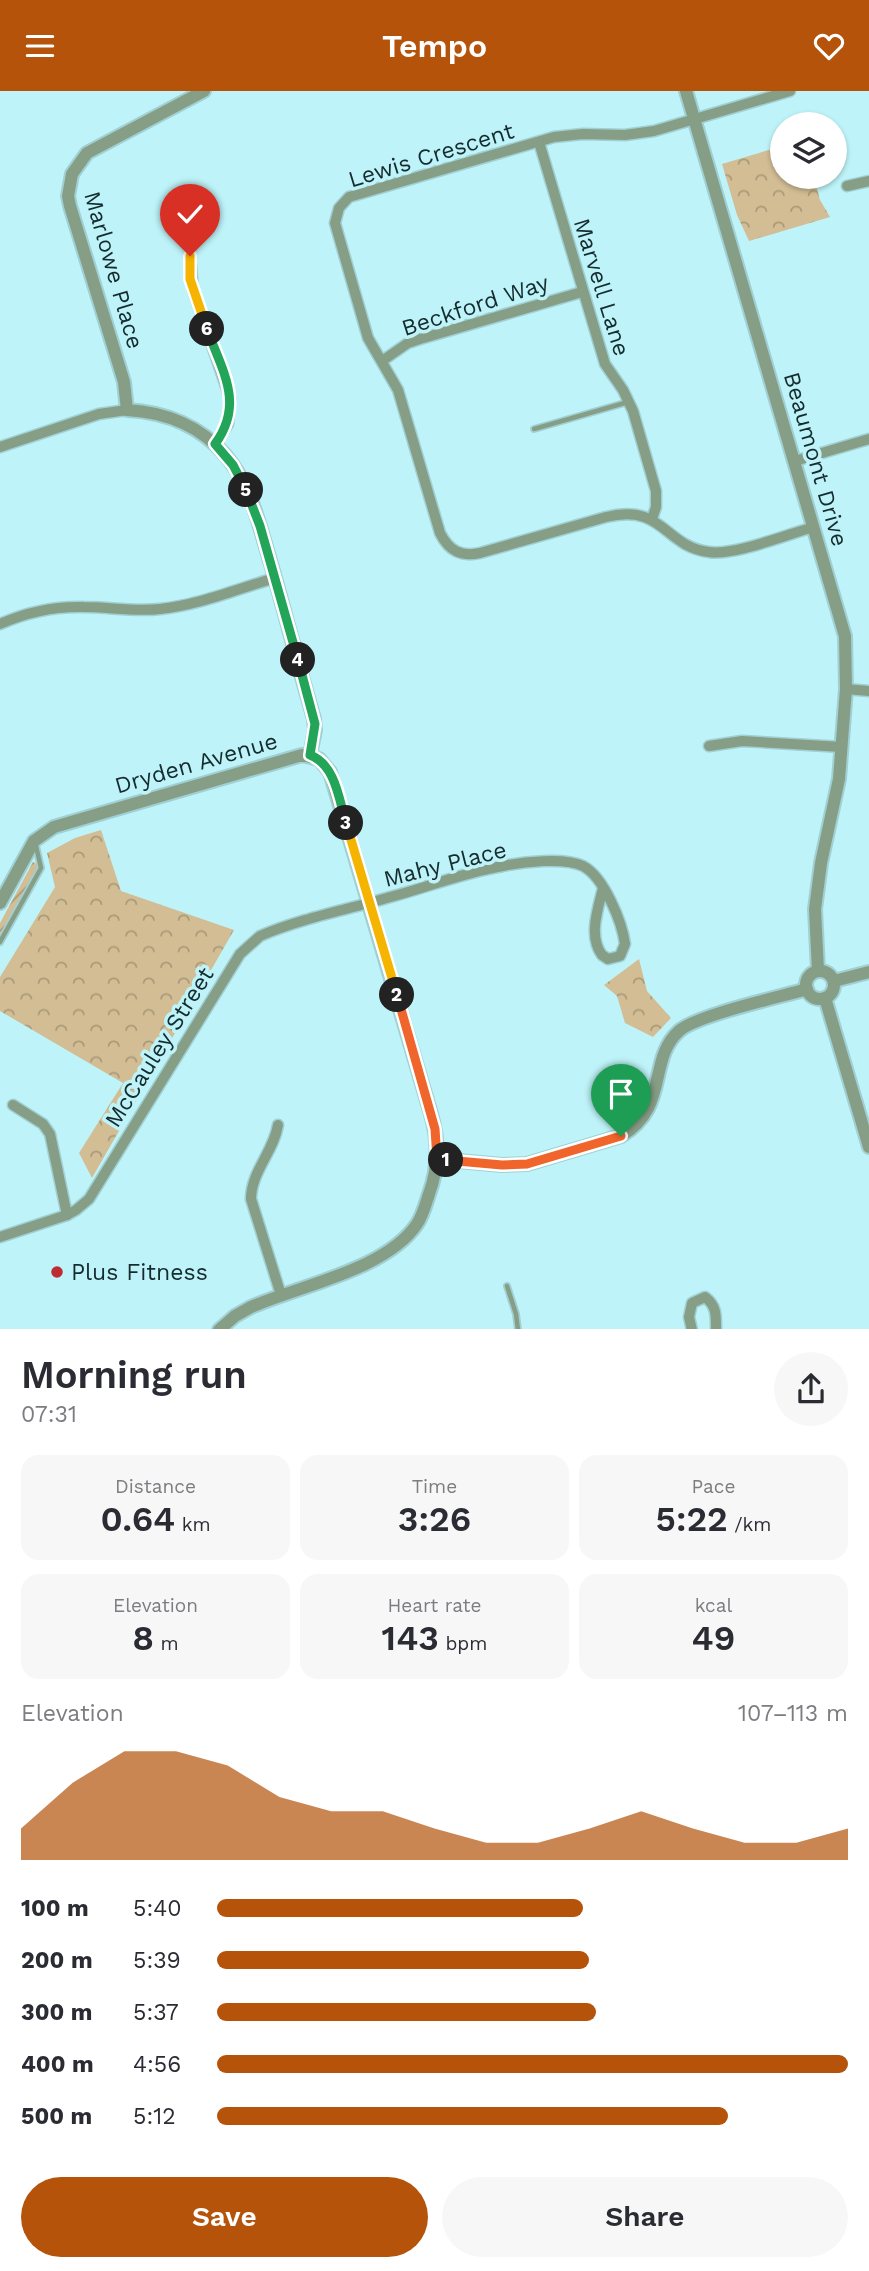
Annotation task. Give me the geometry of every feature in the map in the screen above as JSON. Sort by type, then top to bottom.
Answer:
[{"type":"street","name":"Marlowe Place","points":[[127,411],[124,382],[70,206],[69,185],[77,165],[87,153],[204,91]]},
{"type":"street","name":"Beaumont Drive","points":[[686,91],[845,636],[846,689],[842,747],[834,811],[817,885],[815,932],[818,971]]},
{"type":"street","name":"Lewis Crescent","points":[[652,519],[637,515],[616,515],[480,553],[463,555],[448,546],[440,533],[398,390],[368,338],[337,230],[336,214],[344,201],[359,194],[538,142],[568,135],[639,134],[790,91]]},
{"type":"street","name":"Marvell Lane","points":[[538,142],[605,365],[629,402],[656,491],[656,507],[652,519]]},
{"type":"street","points":[[847,186],[869,181]]},
{"type":"street","points":[[190,256],[193,290],[230,398],[228,424],[215,444]]},
{"type":"street","name":"Beckford Way","points":[[382,361],[408,343],[582,292]]},
{"type":"street","points":[[0,447],[99,414],[127,411],[150,412],[173,418],[205,435],[215,444],[233,465],[244,485],[275,578],[315,724],[310,755]]},
{"type":"street","points":[[796,461],[869,439]]},
{"type":"street","points":[[652,519],[686,546],[718,553],[814,527]]},
{"type":"street","points":[[0,624],[51,608],[134,610],[179,607],[275,578]]},
{"type":"street","points":[[846,689],[869,691]]},
{"type":"street","points":[[709,746],[741,741],[842,747]]},
{"type":"street","name":"Dryden Avenue","points":[[34,841],[45,832],[67,822],[296,756],[310,755],[324,764],[335,784],[435,1129],[437,1159],[431,1189],[419,1221],[407,1237],[374,1261],[243,1311],[219,1329]]},
{"type":"street","points":[[1,897],[34,841]]},
{"type":"street","name":"Mahy Place","points":[[370,903],[492,868],[516,864],[574,863],[592,872],[603,888],[611,903],[625,944],[620,956],[614,959],[602,955],[596,943],[596,915],[603,888]]},
{"type":"street","name":"McCauley Street","points":[[0,1237],[67,1215],[89,1199],[244,948],[268,933],[370,903]]},
{"type":"street","points":[[818,971],[828,973],[834,981],[832,993],[825,998],[816,998],[807,989],[809,978],[818,971]]},
{"type":"street","points":[[834,981],[869,971]]},
{"type":"street","points":[[437,1159],[502,1165],[527,1164],[621,1136],[632,1129],[648,1111],[668,1047],[678,1033],[695,1022],[807,989]]},
{"type":"street","points":[[825,998],[869,1147]]},
{"type":"street","points":[[13,1105],[43,1124],[50,1134],[67,1215]]},
{"type":"street","points":[[278,1125],[275,1142],[252,1186],[251,1199],[281,1296]]},
{"type":"street","points":[[692,1329],[689,1317],[692,1303],[705,1297],[713,1302],[716,1309],[716,1329]]},
{"type":"lane","points":[[534,429],[629,402]]},
{"type":"lane","points":[[0,942],[41,868],[34,841]]},
{"type":"lane","points":[[507,1286],[518,1329]]},
{"type":"green space","points":[[770,150],[770,189],[817,189],[830,217],[749,241],[737,215],[722,164]]},
{"type":"green space","points":[[101,830],[121,891],[234,930],[92,1178],[79,1153],[123,1083],[0,1011],[0,977],[55,887],[47,853],[75,838]]},
{"type":"green space","points":[[33,862],[39,865],[0,934],[0,923]]},
{"type":"green space","points":[[639,959],[647,991],[671,1018],[653,1037],[625,1023],[617,996],[604,985]]},
{"type":"place","name":"Plus Fitness","points":[[57,1272]]},
{"type":"route","points":[[190,256],[193,290],[229,390],[231,407],[228,424],[215,444],[239,474],[260,526],[314,719],[315,730],[310,755],[324,764],[335,784],[431,1114],[437,1159],[502,1165],[527,1164],[621,1136]]}]
